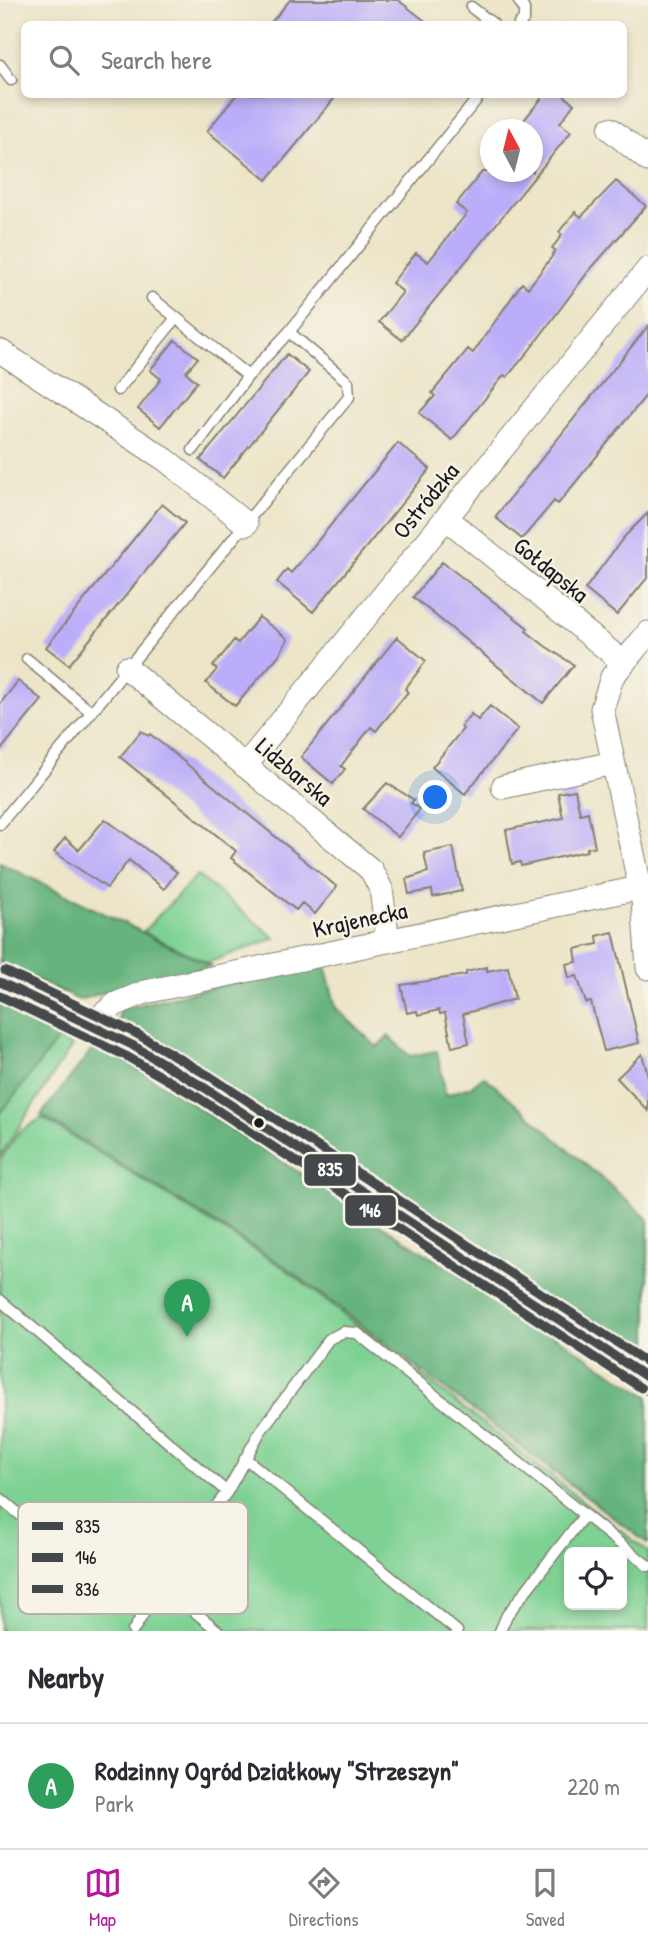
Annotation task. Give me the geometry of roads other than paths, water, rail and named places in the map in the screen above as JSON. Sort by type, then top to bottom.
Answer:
[{"type":"street","points":[[610,129],[648,160]]},
{"type":"street","name":"Ostródzka","points":[[245,766],[648,269]]},
{"type":"street","points":[[0,351],[166,460],[246,524]]},
{"type":"street","name":"Gołdapska","points":[[446,518],[624,663]]},
{"type":"street","points":[[648,633],[608,684],[602,709],[644,887],[648,968]]},
{"type":"street","name":"Lidzbarska","points":[[127,668],[371,870],[381,889],[388,941]]},
{"type":"street","points":[[503,787],[613,763]]},
{"type":"street","name":"Krajenecka","points":[[91,1024],[116,1004],[135,994],[644,887]]},
{"type":"street","points":[[0,982],[91,1024],[205,1088],[648,1378]]},
{"type":"lane","points":[[517,0],[524,9],[522,21]]},
{"type":"lane","points":[[471,7],[489,21]]},
{"type":"lane","points":[[0,65],[11,80]]},
{"type":"lane","points":[[192,450],[248,376],[289,332],[478,98]]},
{"type":"lane","points":[[152,298],[248,376]]},
{"type":"lane","points":[[118,390],[176,318]]},
{"type":"lane","points":[[0,824],[341,409],[351,390],[343,377],[289,332]]},
{"type":"lane","points":[[27,659],[91,712]]},
{"type":"lane","points":[[0,1300],[228,1492]]},
{"type":"lane","points":[[220,1502],[260,1432],[329,1339],[349,1331],[357,1333],[583,1517],[648,1566]]},
{"type":"lane","points":[[245,1458],[457,1631]]},
{"type":"lane","points":[[0,1498],[18,1513]]},
{"type":"lane","points":[[500,1631],[507,1615],[583,1517]]},
{"type":"lane","points":[[133,1631],[141,1616],[139,1614]]},
{"type":"lane","points":[[197,1614],[218,1631]]},
{"type":"place","name":"Rodzinny Ogród Działkowy \"Strzeszyn\"","points":[[187,1337]]}]
